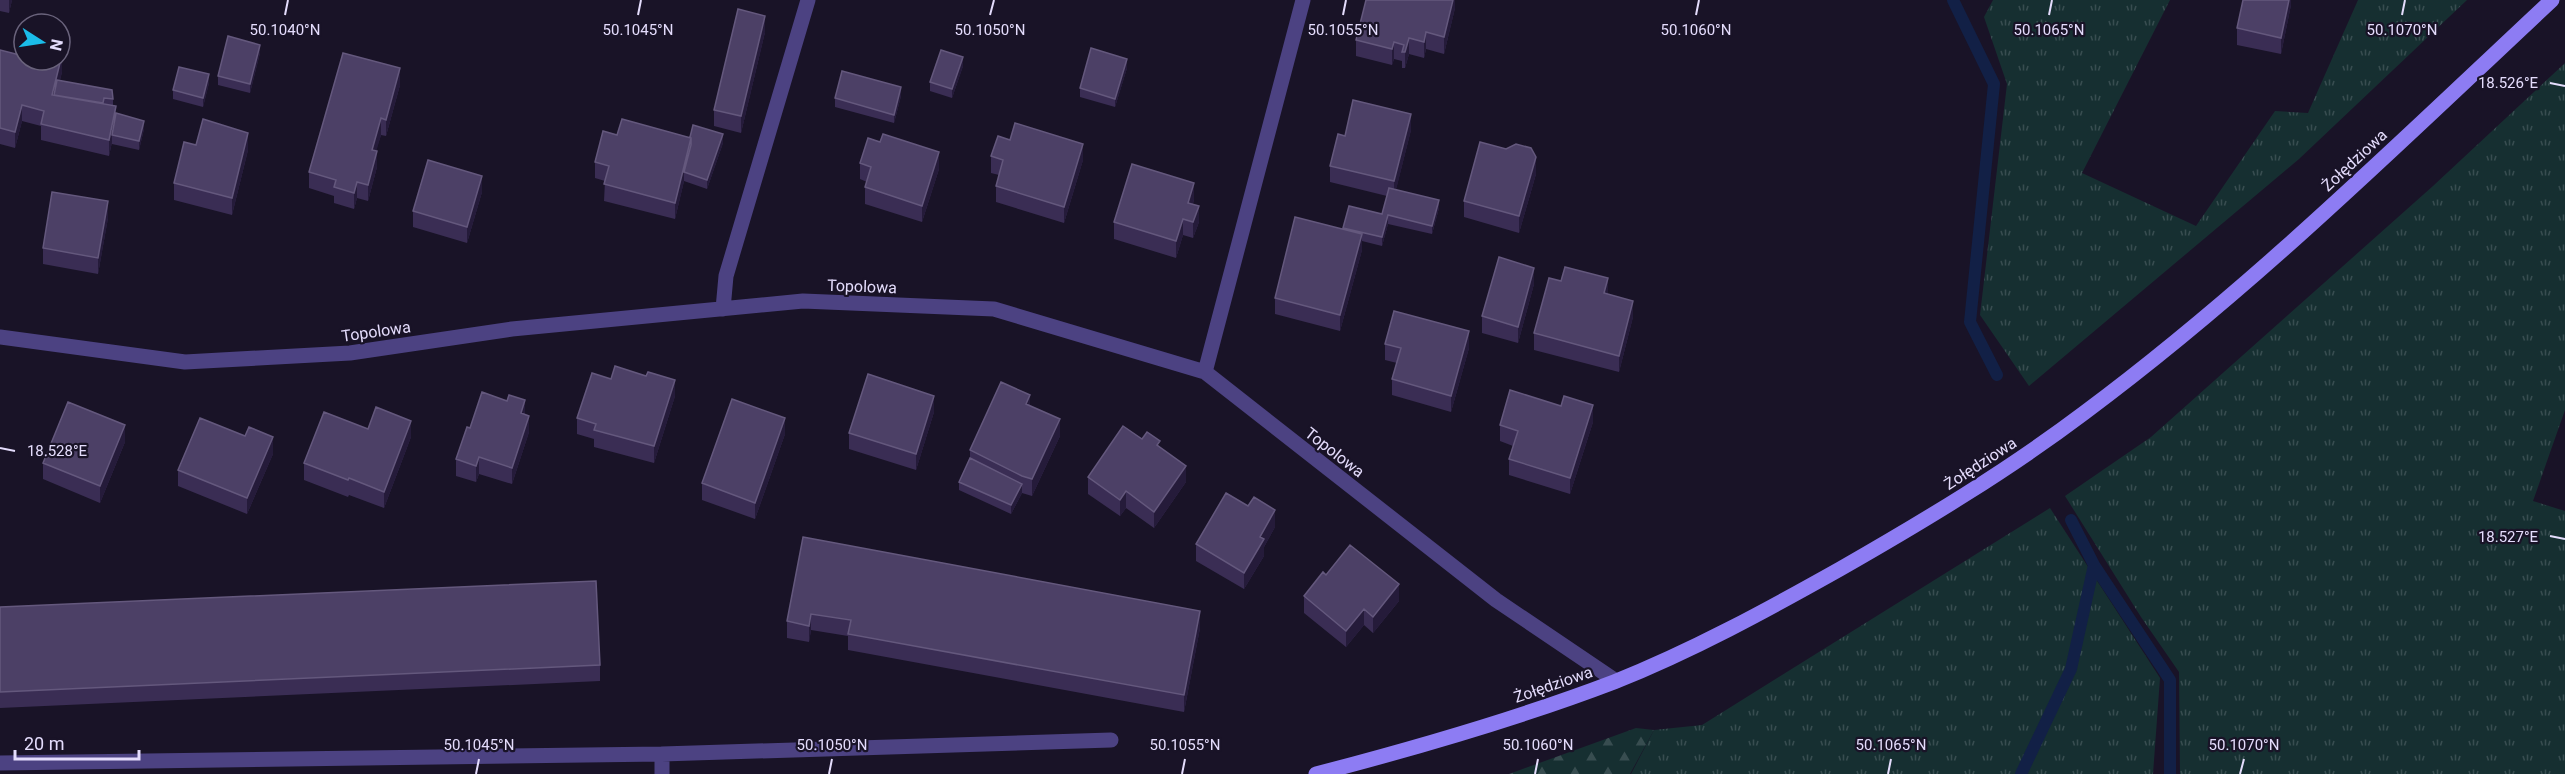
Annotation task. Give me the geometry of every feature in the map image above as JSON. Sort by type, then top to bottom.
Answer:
[{"type":"street","points":[[723,309],[726,276],[808,0]]},
{"type":"street","points":[[1205,372],[1303,0]]},
{"type":"street","name":"Żołędziowa","points":[[1316,774],[1484,725],[1616,681],[1710,638],[1826,577],[1979,486],[2082,415],[2176,341],[2269,262],[2552,0]]},
{"type":"street","name":"Topolowa","points":[[0,337],[185,362],[350,353],[512,329],[803,301],[994,309],[1205,372],[1496,600],[1616,681]]},
{"type":"street","points":[[0,763],[662,754],[1112,740]]},
{"type":"street","points":[[662,754],[662,774]]},
{"type":"green space","points":[[1993,0],[2170,0],[2082,173],[2196,226],[2275,111],[2308,113],[2358,0],[2467,0],[2299,159],[2029,386],[1980,315],[2007,84],[1984,17]]},
{"type":"green space","points":[[2565,63],[2565,410],[2533,501],[2565,511],[2565,774],[2180,774],[2179,672],[2141,617],[2065,496],[2151,437],[2433,186]]},
{"type":"green space","points":[[2050,508],[2160,678],[2153,774],[1631,774],[1654,730],[1702,725]]},
{"type":"green space","points":[[1636,728],[1654,730],[1630,774],[1509,774]]},
{"type":"building","points":[[1366,0],[1453,0],[1444,37],[1426,32],[1424,42],[1409,38],[1405,52],[1402,52],[1404,45],[1394,42],[1392,49],[1356,40]]},
{"type":"building","points":[[2243,0],[2289,0],[2281,38],[2237,28]]},
{"type":"building","points":[[738,9],[765,16],[741,116],[714,110]]},
{"type":"building","points":[[228,36],[260,45],[250,84],[218,76]]},
{"type":"building","points":[[1091,48],[1127,59],[1115,99],[1080,88]]},
{"type":"building","points":[[0,50],[12,53],[12,72],[58,72],[52,95],[116,106],[109,140],[41,124],[44,111],[22,105],[15,132],[0,128]]},
{"type":"building","points":[[941,50],[963,57],[952,89],[930,82]]},
{"type":"building","points":[[343,53],[400,68],[386,120],[381,118],[372,150],[377,151],[368,185],[357,182],[354,193],[334,187],[336,180],[309,172]]},
{"type":"building","points":[[179,67],[209,74],[203,98],[173,90]]},
{"type":"building","points":[[842,71],[901,87],[894,115],[835,98]]},
{"type":"building","points":[[57,80],[112,90],[113,99],[104,98],[103,103],[54,95]]},
{"type":"building","points":[[1353,100],[1411,114],[1394,181],[1330,166],[1338,134],[1345,136]]},
{"type":"building","points":[[116,113],[144,121],[139,141],[112,135]]},
{"type":"building","points":[[203,119],[248,133],[232,198],[174,183],[184,142],[196,145]]},
{"type":"building","points":[[622,119],[691,138],[675,203],[604,184],[609,166],[595,162],[603,131],[617,135]]},
{"type":"building","points":[[1015,123],[1083,144],[1064,207],[996,186],[1003,160],[991,156],[998,136],[1010,140]]},
{"type":"building","points":[[693,125],[723,134],[707,180],[684,172]]},
{"type":"building","points":[[883,134],[939,152],[922,206],[865,187],[871,167],[860,163],[868,138],[880,142]]},
{"type":"building","points":[[1480,142],[1506,149],[1516,144],[1531,148],[1536,157],[1519,216],[1464,201]]},
{"type":"building","points":[[428,160],[482,176],[467,227],[413,211]]},
{"type":"building","points":[[1132,164],[1194,183],[1188,203],[1199,206],[1193,222],[1183,219],[1176,241],[1114,222]]},
{"type":"building","points":[[1389,188],[1439,200],[1432,226],[1388,215],[1382,237],[1343,228],[1349,206],[1382,214]]},
{"type":"building","points":[[52,192],[108,201],[98,258],[43,248]]},
{"type":"building","points":[[1295,217],[1362,234],[1340,315],[1275,298]]},
{"type":"building","points":[[1499,257],[1534,268],[1518,327],[1482,316]]},
{"type":"building","points":[[1565,267],[1608,278],[1604,293],[1633,301],[1619,356],[1534,333],[1549,278],[1561,281]]},
{"type":"building","points":[[1394,311],[1469,331],[1451,396],[1392,379],[1401,348],[1385,344]]},
{"type":"building","points":[[615,366],[646,376],[648,372],[675,380],[654,446],[594,430],[596,424],[577,418],[592,373],[611,379]]},
{"type":"building","points":[[868,374],[934,396],[916,454],[849,433]]},
{"type":"building","points":[[1001,382],[1030,395],[1026,404],[1060,419],[1032,479],[970,450]]},
{"type":"building","points":[[1510,390],[1561,406],[1564,396],[1593,405],[1570,478],[1509,459],[1518,431],[1500,425]]},
{"type":"building","points":[[482,392],[507,401],[509,395],[525,400],[521,413],[529,416],[512,468],[479,457],[476,466],[456,459],[467,427],[470,428]]},
{"type":"building","points":[[732,399],[785,418],[755,503],[702,483]]},
{"type":"building","points":[[68,402],[125,425],[100,486],[43,463]]},
{"type":"building","points":[[376,407],[411,421],[384,492],[304,463],[324,412],[368,429]]},
{"type":"building","points":[[200,418],[245,436],[249,427],[273,437],[247,498],[178,470]]},
{"type":"building","points":[[1123,426],[1142,439],[1147,432],[1160,441],[1157,445],[1186,466],[1154,512],[1126,491],[1120,500],[1088,477]]},
{"type":"building","points":[[970,458],[1022,484],[1011,505],[959,482]]},
{"type":"building","points":[[1226,493],[1248,506],[1254,497],[1275,510],[1260,537],[1264,539],[1244,573],[1196,544]]},
{"type":"building","points":[[803,537],[1200,611],[1184,695],[848,634],[851,620],[811,614],[809,626],[787,621]]},
{"type":"building","points":[[1350,545],[1399,584],[1373,617],[1364,609],[1346,631],[1304,596],[1323,572],[1326,575]]},
{"type":"building","points":[[596,581],[600,665],[0,692],[0,607]]},
{"type":"waterway","points":[[1953,0],[1994,84],[1970,322],[1997,375]]},
{"type":"waterway","points":[[2021,774],[2071,669],[2094,565],[2071,520]]},
{"type":"waterway","points":[[2094,565],[2170,680],[2170,774]]}]
